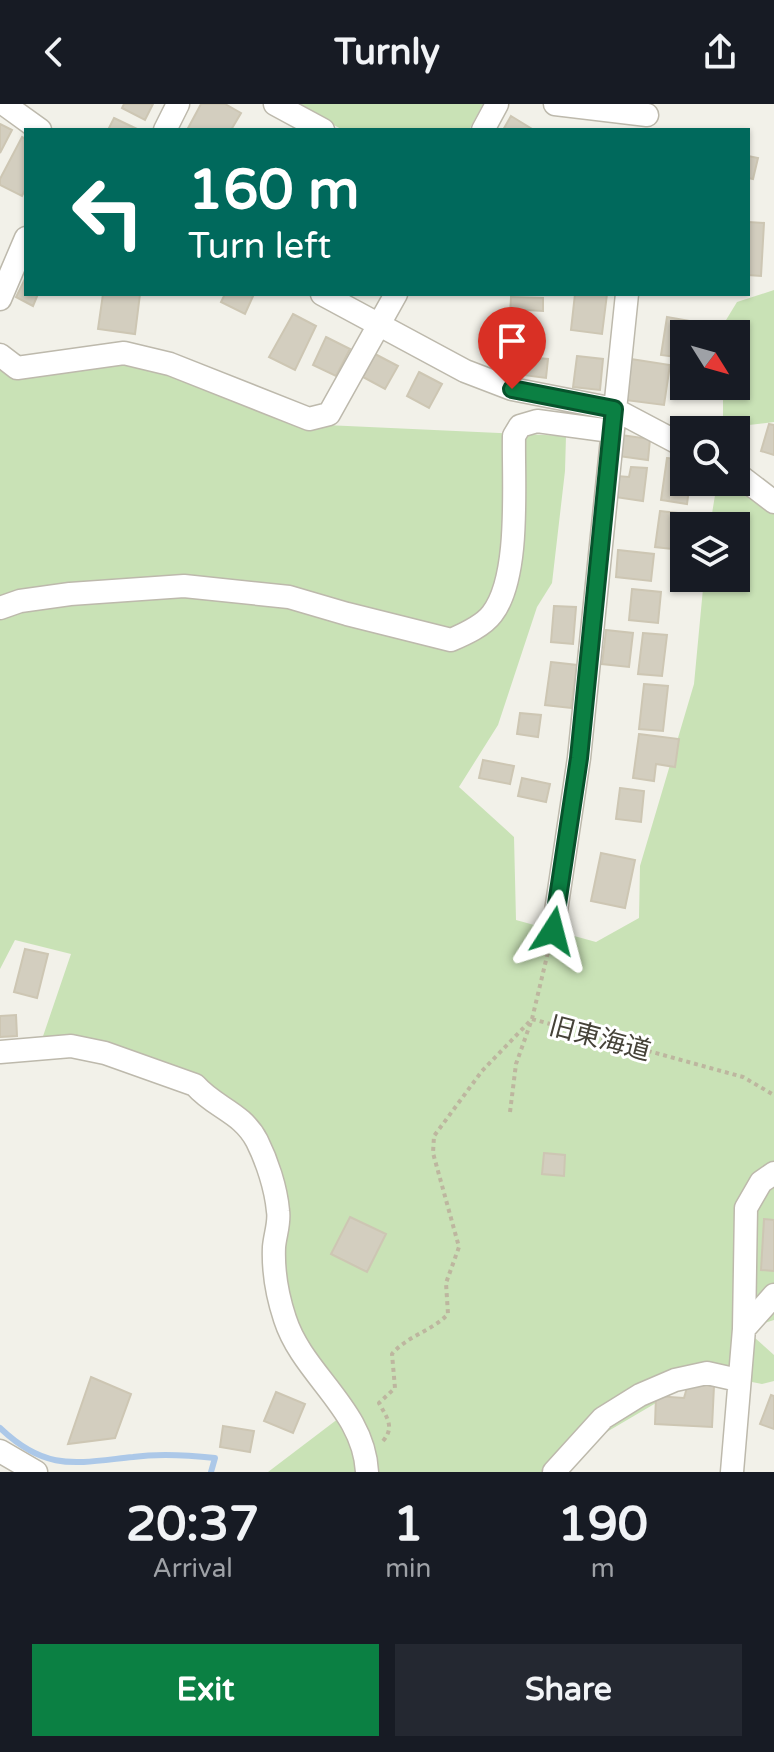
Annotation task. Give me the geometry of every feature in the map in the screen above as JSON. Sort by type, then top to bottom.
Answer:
[{"type":"street","points":[[4,104],[37,128]]},
{"type":"street","points":[[166,128],[178,104]]},
{"type":"street","points":[[275,104],[319,128]]},
{"type":"street","points":[[484,128],[497,104]]},
{"type":"street","points":[[555,104],[647,116]]},
{"type":"street","points":[[0,299],[24,243]]},
{"type":"street","points":[[326,296],[465,371],[670,441]]},
{"type":"street","points":[[0,355],[17,368],[124,353],[170,364],[309,419],[329,414],[395,296]]},
{"type":"street","points":[[553,931],[579,758],[627,296]]},
{"type":"street","points":[[0,608],[20,601],[70,594],[184,586],[289,597],[451,640],[487,619],[501,599],[511,561],[515,432],[520,426],[537,421],[612,420]]},
{"type":"street","points":[[750,484],[774,502]]},
{"type":"street","points":[[0,1052],[71,1046],[105,1053],[195,1085],[205,1096],[243,1119],[260,1150],[279,1212],[273,1273],[285,1319],[297,1348],[347,1412],[366,1466]]},
{"type":"street","points":[[732,1472],[744,1329],[746,1208],[761,1182],[774,1173]]},
{"type":"street","points":[[744,1329],[774,1295]]},
{"type":"street","points":[[554,1472],[603,1418],[640,1395],[675,1380],[707,1373],[738,1380]]},
{"type":"street","points":[[0,1451],[36,1472]]},
{"type":"path","name":"旧東海道","points":[[553,931],[532,1019],[743,1077],[774,1095]]},
{"type":"path","points":[[510,1112],[516,1064],[532,1019]]},
{"type":"path","points":[[366,1466],[389,1434],[391,1425],[379,1403],[395,1388],[392,1354],[402,1343],[448,1314],[446,1283],[459,1247],[433,1153],[434,1136],[482,1071],[532,1019]]},
{"type":"green space","points":[[295,104],[483,104],[470,128],[339,128]]},
{"type":"green space","points":[[774,290],[774,422],[750,425],[750,416],[723,416],[723,400],[750,400],[750,320],[726,320],[737,302]]},
{"type":"green space","points":[[150,359],[304,424],[566,436],[552,583],[537,607],[498,725],[459,787],[514,837],[516,920],[596,942],[639,918],[640,866],[694,684],[703,592],[750,592],[750,512],[712,512],[715,496],[750,496],[750,489],[756,489],[774,502],[774,1320],[745,1329],[774,1355],[774,1381],[762,1384],[707,1373],[576,1450],[552,1472],[268,1472],[347,1412],[290,1331],[275,1166],[195,1085],[39,1048],[71,954],[15,940],[0,969],[0,360]]},
{"type":"building","points":[[124,104],[153,104],[145,120],[122,108]]},
{"type":"building","points":[[201,104],[225,104],[241,113],[232,128],[188,128]]},
{"type":"building","points":[[511,116],[530,128],[504,128]]},
{"type":"building","points":[[114,118],[135,128],[109,128]]},
{"type":"building","points":[[0,124],[12,130],[0,153]]},
{"type":"building","points":[[24,138],[22,196],[0,185],[0,179]]},
{"type":"building","points":[[750,156],[758,158],[753,179],[750,178]]},
{"type":"building","points":[[750,222],[764,223],[761,276],[750,275]]},
{"type":"building","points":[[24,281],[24,296],[37,296],[33,306],[16,297]]},
{"type":"building","points":[[103,296],[140,296],[135,334],[98,329]]},
{"type":"building","points":[[224,296],[253,296],[245,314],[221,302]]},
{"type":"building","points":[[575,296],[607,296],[602,334],[571,330]]},
{"type":"building","points":[[511,297],[543,298],[543,311],[526,310],[526,316],[510,316]]},
{"type":"building","points":[[293,314],[316,326],[295,370],[269,357]]},
{"type":"building","points":[[667,317],[684,320],[670,320],[670,356],[661,355]]},
{"type":"building","points":[[326,337],[350,349],[336,376],[313,365]]},
{"type":"building","points":[[375,354],[398,366],[385,389],[363,377]]},
{"type":"building","points":[[577,356],[603,359],[600,390],[573,387]]},
{"type":"building","points":[[525,357],[548,359],[546,378],[523,375]]},
{"type":"building","points":[[631,359],[670,365],[664,405],[625,400]]},
{"type":"building","points":[[419,372],[442,384],[429,408],[407,396]]},
{"type":"building","points":[[769,424],[774,425],[774,455],[761,451]]},
{"type":"building","points":[[621,435],[650,439],[648,460],[618,456]]},
{"type":"building","points":[[667,458],[670,458],[670,496],[688,496],[687,504],[661,500]]},
{"type":"building","points":[[631,467],[647,468],[643,501],[615,497],[617,476],[629,477]]},
{"type":"building","points":[[660,511],[670,512],[670,549],[655,547]]},
{"type":"building","points":[[618,550],[654,554],[651,581],[616,577]]},
{"type":"building","points":[[632,589],[661,592],[658,623],[629,620]]},
{"type":"building","points":[[554,606],[576,607],[573,644],[551,642]]},
{"type":"building","points":[[606,630],[633,633],[629,667],[602,664]]},
{"type":"building","points":[[643,633],[667,635],[662,676],[638,674]]},
{"type":"building","points":[[551,662],[577,665],[571,708],[545,705]]},
{"type":"building","points":[[644,684],[668,686],[663,731],[639,729]]},
{"type":"building","points":[[520,713],[541,715],[538,737],[517,734]]},
{"type":"building","points":[[639,734],[679,739],[675,767],[656,764],[654,781],[633,778]]},
{"type":"building","points":[[483,760],[514,766],[510,784],[479,778]]},
{"type":"building","points":[[522,778],[550,784],[546,802],[518,796]]},
{"type":"building","points":[[620,788],[644,791],[641,822],[616,819]]},
{"type":"building","points":[[601,853],[635,860],[625,908],[591,901]]},
{"type":"building","points":[[25,949],[48,954],[37,998],[14,992]]},
{"type":"building","points":[[16,1015],[17,1036],[0,1037],[0,1016]]},
{"type":"building","points":[[544,1153],[565,1155],[564,1176],[542,1174]]},
{"type":"building","points":[[350,1217],[386,1234],[367,1272],[331,1254]]},
{"type":"building","points":[[764,1219],[774,1220],[774,1271],[761,1270]]},
{"type":"building","points":[[91,1377],[131,1394],[115,1438],[68,1444]]},
{"type":"building","points":[[688,1384],[714,1386],[712,1427],[655,1424],[656,1396],[684,1398]]},
{"type":"building","points":[[276,1392],[305,1404],[293,1433],[264,1421]]},
{"type":"building","points":[[771,1395],[774,1396],[774,1429],[760,1424]]},
{"type":"building","points":[[223,1426],[254,1431],[250,1452],[220,1447]]},
{"type":"waterway","points":[[0,1428],[32,1452],[47,1458],[78,1462],[154,1455],[195,1456],[215,1458],[211,1472]]},
{"type":"route","points":[[512,389],[614,409],[579,758],[553,931]]}]
